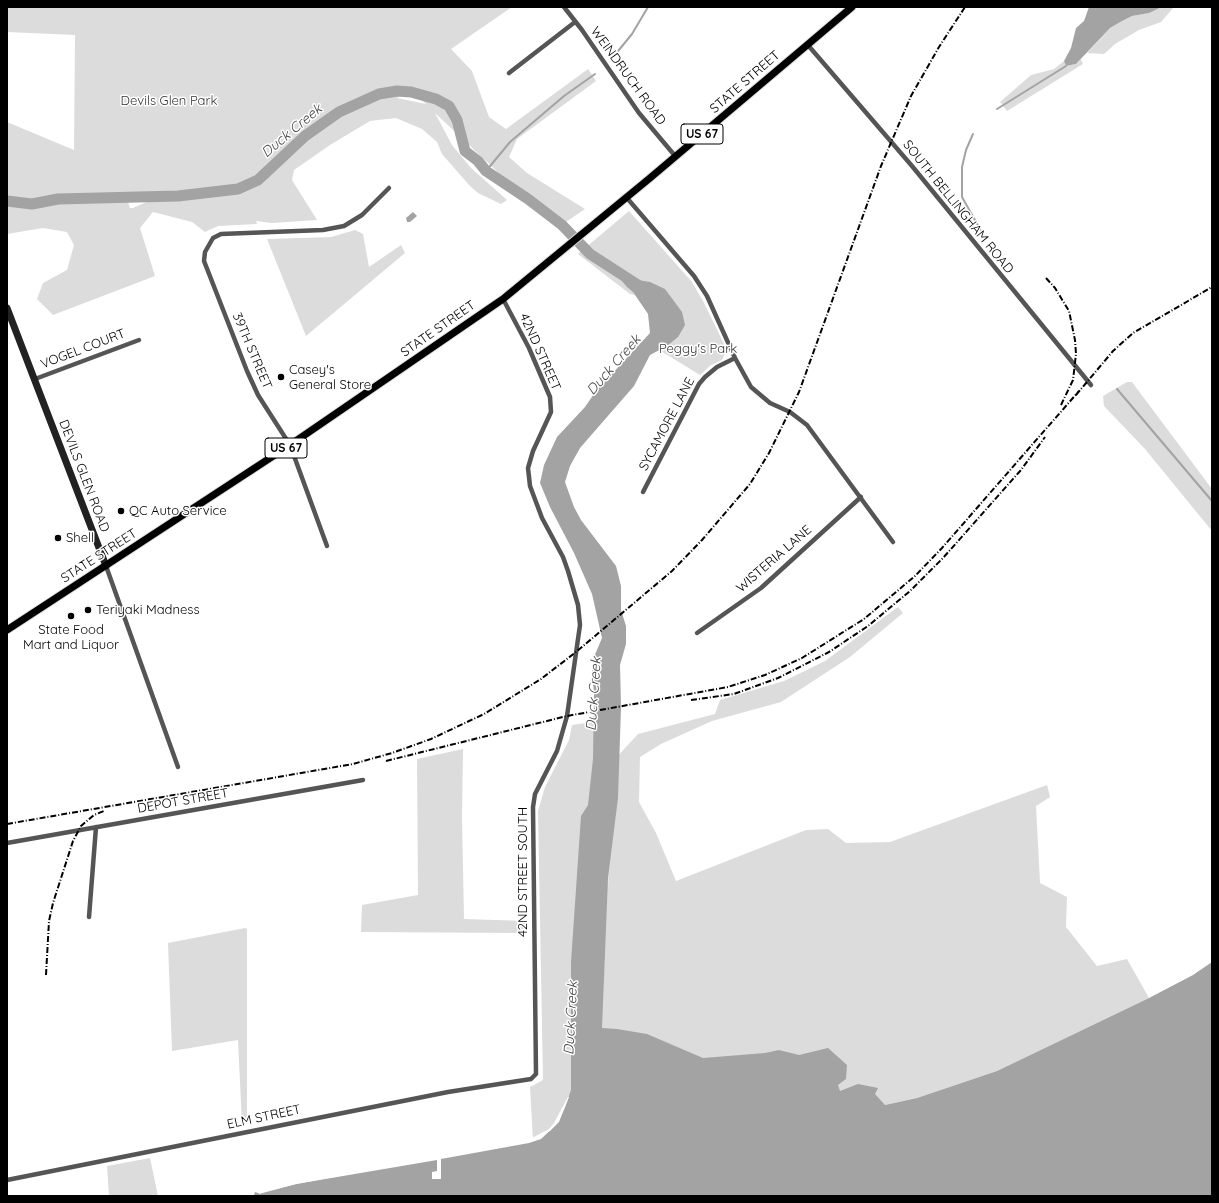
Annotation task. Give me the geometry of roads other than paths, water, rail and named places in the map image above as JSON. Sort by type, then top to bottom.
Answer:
[{"type":"main road","name":"STATE STREET","points":[[7,630],[290,446],[503,299],[627,198],[852,7]]},
{"type":"main road","name":"DEVILS GLEN ROAD","points":[[7,308],[10,324],[34,379],[106,566]]},
{"type":"street","name":"WEINDRUCH ROAD","points":[[564,7],[639,113],[676,157]]},
{"type":"street","points":[[509,73],[575,22]]},
{"type":"street","name":"SOUTH BELLINGHAM ROAD","points":[[807,44],[912,166],[1091,385]]},
{"type":"street","name":"39TH STREET","points":[[327,546],[290,446],[258,395],[249,377],[204,261],[205,252],[213,238],[221,234],[323,230],[344,226],[362,216],[389,188]]},
{"type":"street","points":[[627,198],[694,276],[706,296],[735,358],[751,387],[770,403],[793,414],[807,425],[893,542]]},
{"type":"street","name":"42ND STREET","points":[[503,299],[529,348],[550,397],[551,412],[533,451],[528,468],[530,486],[542,518],[563,557],[568,572]]},
{"type":"street","name":"VOGEL COURT","points":[[34,379],[139,340]]},
{"type":"street","name":"SYCAMORE LANE","points":[[644,492],[700,384],[705,377],[717,367],[735,358]]},
{"type":"street","name":"WISTERIA LANE","points":[[697,633],[761,588],[861,497]]},
{"type":"street","name":"DEVILS GLEN ROAD","points":[[106,566],[178,767]]},
{"type":"street","name":"42ND STREET SOUTH","points":[[527,1080],[531,1079],[536,1074],[533,807],[535,794],[557,751],[567,716],[580,625],[578,605],[568,572]]},
{"type":"street","name":"DEPOT STREET","points":[[7,843],[362,780]]},
{"type":"street","points":[[90,917],[96,828]]},
{"type":"street","name":"ELM STREET","points":[[7,1180],[448,1092],[527,1080]]},
{"type":"water","points":[[1089,7],[1162,7],[1149,13],[1132,16],[1110,28],[1076,64],[1066,66],[1064,61],[1071,48],[1076,28],[1084,21]]},
{"type":"water","points":[[413,212],[417,216],[410,222],[407,222],[406,218]]},
{"type":"water","points":[[625,278],[650,282],[665,289],[682,312],[685,325],[678,337],[667,346],[650,355],[634,386],[580,448],[570,466],[565,482],[574,507],[581,520],[616,566],[621,586],[621,610],[626,626],[626,644],[620,665],[621,707],[618,798],[608,878],[602,1028],[647,1034],[703,1058],[765,1053],[779,1050],[799,1055],[828,1048],[847,1065],[846,1079],[838,1085],[840,1091],[858,1084],[878,1088],[875,1094],[885,1105],[917,1098],[997,1071],[1149,998],[1193,975],[1212,962],[1212,1196],[244,1196],[255,1192],[258,1193],[296,1184],[533,1140],[550,1131],[556,1125],[565,1107],[571,1090],[571,962],[581,816],[588,805],[593,759],[594,693],[592,673],[594,657],[602,638],[592,594],[540,483],[544,465],[557,437],[585,407],[596,391],[650,333],[648,314],[633,292],[622,281]]},
{"type":"waterway","points":[[614,56],[632,34],[648,7]]},
{"type":"waterway","points":[[997,109],[1066,66]]},
{"type":"waterway","points":[[486,171],[510,142],[564,96],[595,74]]},
{"type":"waterway","name":"Duck Creek","points":[[7,201],[32,204],[58,199],[178,196],[238,189],[258,180],[305,136],[339,112],[379,94],[397,91],[411,92],[436,99],[449,106],[457,120],[465,151],[478,161],[486,171],[528,199],[562,225],[590,254],[638,285]]},
{"type":"waterway","points":[[973,134],[966,150],[962,167],[962,197],[985,238]]},
{"type":"waterway","points":[[1117,389],[1212,501]]},
{"type":"railway","points":[[7,824],[353,764],[392,753],[431,739],[484,714],[541,679],[576,652],[672,571],[702,540],[750,484],[769,453],[799,392],[881,166],[911,96],[939,47],[965,7]]},
{"type":"railway","points":[[1046,278],[1055,288],[1069,311],[1075,340],[1076,354],[1073,380],[1061,405]]},
{"type":"railway","points":[[1076,395],[1113,351],[1133,333],[1212,287]]},
{"type":"railway","points":[[386,761],[567,716],[728,687],[765,675],[802,658],[864,619],[915,576],[942,548],[1079,391]]},
{"type":"railway","points":[[691,700],[734,694],[778,678],[829,652],[868,626],[910,591],[943,558],[1021,470],[1045,437]]},
{"type":"railway","points":[[46,975],[49,921],[53,903],[73,841],[81,826],[94,815],[104,811]]},
{"type":"place","name":"Casey's General Store","points":[[281,377]]},
{"type":"place","name":"QC Auto Service","points":[[121,511]]},
{"type":"place","name":"Shell","points":[[58,538]]},
{"type":"place","name":"Teriyaki Madness","points":[[88,610]]},
{"type":"place","name":"State Food Mart and Liquor","points":[[71,616]]},
{"type":"park label","name":"Devils Glen Park","points":[[169,101]]},
{"type":"park label","name":"Peggy's Park","points":[[698,349]]}]
